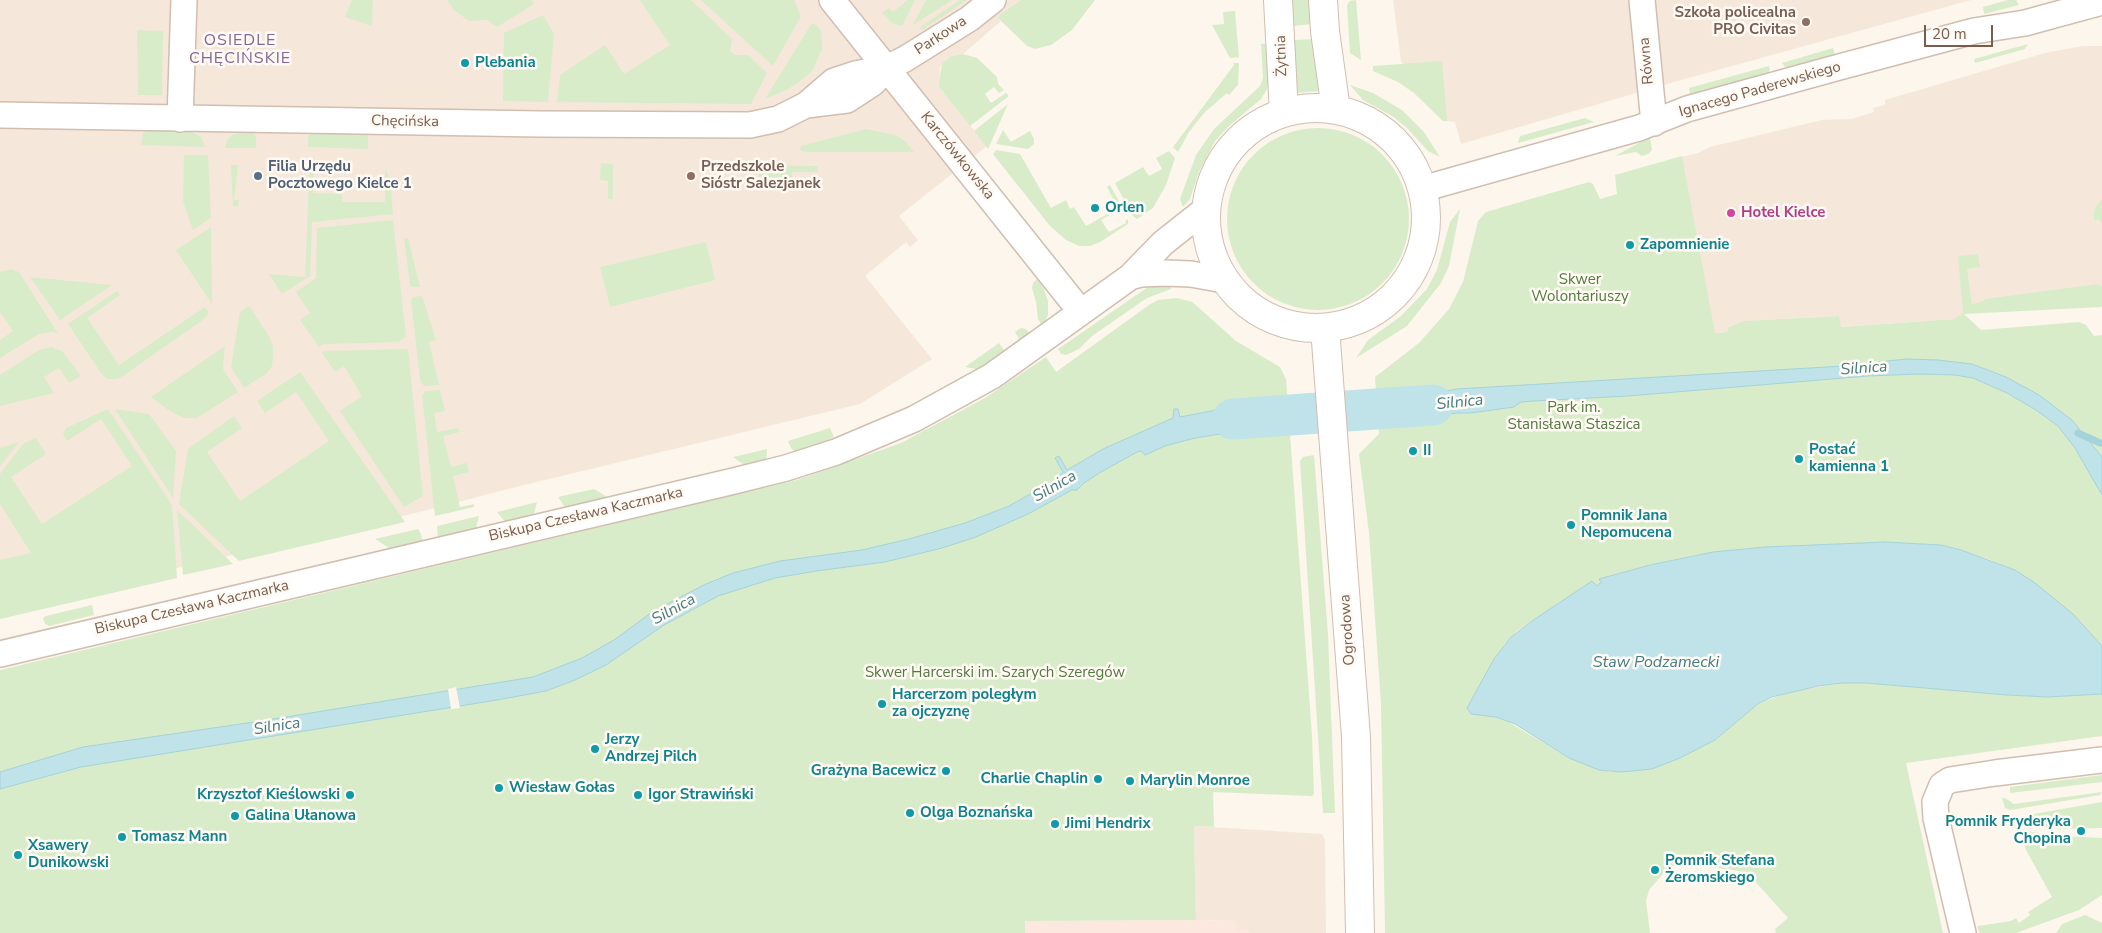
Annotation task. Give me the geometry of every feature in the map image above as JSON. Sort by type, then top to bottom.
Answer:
[{"type":"street","points":[[180,119],[184,0]]},
{"type":"street","name":"Karczówkowska","points":[[832,0],[1082,312]]},
{"type":"street","name":"Parkowa","points":[[887,68],[926,48],[993,0]]},
{"type":"street","name":"Żytnia","points":[[1278,0],[1284,113]]},
{"type":"street","points":[[1323,0],[1325,31],[1336,110]]},
{"type":"street","name":"Równa","points":[[1642,0],[1654,123]]},
{"type":"street","name":"Ignacego Paderewskiego","points":[[1422,189],[1654,123],[1687,110],[1832,69],[1974,31],[2025,23],[2063,6],[2102,2]]},
{"type":"street","name":"Chęcińska","points":[[0,115],[549,124],[750,125],[778,118],[806,105],[847,100],[873,83],[887,68]]},
{"type":"street","points":[[1306,108],[1336,110],[1352,114],[1370,122],[1390,137],[1410,160],[1422,189],[1426,215],[1423,246],[1417,262],[1401,288],[1384,305],[1367,316],[1341,326],[1300,328],[1269,319],[1242,301],[1224,280],[1208,245],[1206,209],[1212,181],[1218,167],[1231,147],[1260,123],[1284,113],[1306,108]]},
{"type":"street","name":"Biskupa Czesława Kaczmarka","points":[[0,654],[706,488],[822,457],[872,438],[966,392],[1006,366],[1130,277],[1163,243],[1206,209]]},
{"type":"street","name":"Biskupa Czesława Kaczmarka","points":[[1130,277],[1140,274],[1165,273],[1192,274],[1224,280]]},
{"type":"street","name":"Ogrodowa","points":[[1325,328],[1356,737],[1360,933]]},
{"type":"street","points":[[1963,933],[1936,818],[1937,794],[1942,785],[1950,780],[2102,760]]},
{"type":"shaded area","points":[[0,0],[1021,0],[999,15],[998,18],[1001,21],[963,54],[951,56],[940,67],[939,87],[987,146],[899,216],[918,240],[910,247],[906,242],[865,276],[932,359],[860,404],[428,510],[0,609]]},
{"type":"shaded area","points":[[1393,0],[1971,0],[1674,82],[1461,144],[1455,122],[1447,121],[1401,61]]},
{"type":"shaded area","points":[[2082,46],[2102,46],[2102,307],[2067,308],[2060,305],[1963,314],[1954,319],[1840,327],[1837,316],[1743,321],[1729,327],[1727,332],[1712,333],[1677,158],[1698,153],[1710,147],[1822,120],[1852,119],[1874,112],[1873,108],[1885,105],[1885,100],[2045,53]]},
{"type":"shaded area","points":[[1194,826],[1322,834],[1325,840],[1326,933],[1250,933],[1247,930],[1236,930],[1234,921],[1196,920]]},
{"type":"shaded area","points":[[1025,921],[1234,921],[1236,930],[1247,929],[1250,933],[1025,933]]},
{"type":"green space","points":[[352,0],[373,0],[372,26],[345,17]]},
{"type":"green space","points":[[447,0],[531,0],[534,4],[497,27],[487,20],[469,21],[454,10]]},
{"type":"green space","points":[[640,0],[691,0],[732,39],[730,51],[736,55],[748,55],[767,73],[751,104],[557,102],[560,75],[605,45],[624,74],[670,45]]},
{"type":"green space","points":[[701,0],[794,0],[801,16],[773,66]]},
{"type":"green space","points":[[908,0],[915,0],[902,26],[893,24],[882,13],[889,8],[893,12]]},
{"type":"green space","points":[[926,0],[952,0],[913,25]]},
{"type":"green space","points":[[960,0],[967,0],[922,30],[920,27]]},
{"type":"green space","points":[[1021,0],[1095,0],[1072,30],[1051,45],[1035,49],[1027,46],[998,18],[999,15]]},
{"type":"green space","points":[[1291,0],[1311,0],[1313,24],[1293,26]]},
{"type":"green space","points":[[1356,0],[1361,60],[1350,53],[1347,5],[1350,1]]},
{"type":"green space","points":[[2008,0],[2016,0],[2019,5],[1984,14],[1983,7]]},
{"type":"green space","points":[[1235,11],[1239,57],[1230,58],[1212,25],[1224,24],[1223,12]]},
{"type":"green space","points":[[543,15],[554,34],[548,102],[503,101],[504,33]]},
{"type":"green space","points":[[812,23],[821,31],[822,39],[822,49],[813,70],[788,89],[765,99]]},
{"type":"green space","points":[[137,30],[163,31],[162,95],[138,95]]},
{"type":"green space","points":[[1314,39],[1320,91],[1295,93],[1295,40]]},
{"type":"green space","points":[[1270,43],[1270,78],[1267,89],[1261,99],[1228,127],[1215,141],[1199,172],[1190,199],[1183,207],[1180,199],[1196,155],[1214,129],[1260,86],[1263,78],[1261,44]]},
{"type":"green space","points":[[2028,44],[2025,49],[1975,63],[1974,59]]},
{"type":"green space","points":[[1833,48],[1835,55],[1789,68],[1786,68],[1782,63]]},
{"type":"green space","points":[[963,54],[977,58],[997,77],[998,84],[1004,90],[999,93],[994,87],[985,94],[991,103],[1006,93],[1009,96],[970,126],[939,87],[942,64],[951,56]]},
{"type":"green space","points":[[1442,61],[1447,121],[1443,121],[1414,93],[1398,82],[1373,71],[1373,66]]},
{"type":"green space","points":[[1233,63],[1239,63],[1238,85],[1229,95],[1227,93],[1204,113],[1189,132],[1178,152],[1173,147],[1234,65]]},
{"type":"green space","points":[[1769,66],[1770,70],[1766,75],[1690,95],[1689,88]]},
{"type":"green space","points":[[1350,85],[1373,93],[1402,110],[1424,132],[1440,157],[1428,151],[1406,127],[1392,116],[1363,100]]},
{"type":"green space","points":[[1008,104],[988,149],[974,131]]},
{"type":"green space","points":[[1585,118],[1594,122],[1518,143],[1520,136]]},
{"type":"green space","points":[[1318,128],[1336,130],[1353,135],[1368,143],[1388,161],[1402,184],[1407,201],[1409,219],[1407,237],[1402,254],[1394,269],[1376,289],[1353,303],[1336,308],[1318,310],[1300,308],[1283,303],[1268,295],[1248,277],[1234,254],[1229,237],[1227,219],[1229,201],[1234,184],[1242,169],[1260,149],[1283,135],[1300,130]]},
{"type":"green space","points":[[866,129],[895,135],[905,141],[914,152],[805,152],[800,150],[801,146]]},
{"type":"green space","points":[[188,130],[201,137],[205,147],[141,145],[143,133],[146,131]]},
{"type":"green space","points":[[1003,130],[1011,142],[1030,131],[1034,144],[1028,149],[996,144]]},
{"type":"green space","points":[[251,131],[256,136],[256,148],[225,148],[228,138],[234,134]]},
{"type":"green space","points":[[311,133],[366,133],[368,149],[308,147],[308,136]]},
{"type":"green space","points":[[1650,137],[1652,150],[1648,154],[1642,156],[1636,152],[1615,156]]},
{"type":"green space","points":[[996,150],[1020,154],[1051,208],[1066,200],[1070,209],[1074,207],[1086,226],[1118,208],[1107,187],[1110,185],[1125,212],[1121,214],[1118,210],[1101,220],[1109,232],[1126,223],[1125,221],[1128,219],[1128,224],[1100,242],[1090,246],[1079,246],[1066,240],[1050,226],[993,154]]},
{"type":"green space","points":[[1169,151],[1175,158],[1166,185],[1153,208],[1137,219],[1132,215],[1115,183],[1143,167],[1149,176],[1162,169],[1156,158]]},
{"type":"green space","points":[[184,155],[208,155],[211,218],[193,230],[183,201]]},
{"type":"green space","name":"Park im. Stanisława Staszica","points":[[1682,156],[1715,333],[1727,332],[1729,327],[1743,321],[1839,316],[1841,327],[1954,319],[1963,313],[1958,256],[1978,254],[1980,267],[1967,269],[1972,304],[1982,302],[1985,299],[2098,284],[2102,287],[2102,306],[2100,307],[1964,314],[1981,330],[2079,322],[2086,325],[2094,336],[2102,335],[2102,646],[2073,614],[2015,570],[1988,559],[1941,545],[1885,542],[1740,549],[1692,556],[1650,565],[1603,578],[1600,580],[1603,584],[1597,586],[1592,583],[1517,631],[1504,645],[1467,708],[1471,714],[1486,714],[1505,720],[1569,758],[1611,772],[1640,770],[1659,766],[1715,740],[1759,703],[1793,691],[1842,683],[1866,683],[2048,697],[2102,694],[2102,736],[1906,763],[1943,933],[1776,933],[1775,929],[1788,918],[1752,878],[1739,871],[1685,864],[1673,866],[1666,870],[1649,890],[1646,901],[1650,933],[1385,933],[1381,704],[1369,533],[1359,454],[1379,434],[1375,377],[1419,343],[1449,309],[1463,282],[1478,221],[1486,212],[1589,182],[1593,184],[1600,199],[1617,194],[1615,175]]},
{"type":"green space","points":[[310,158],[314,158],[313,193],[342,194],[342,202],[385,202],[385,169],[390,178],[393,214],[312,222],[310,276],[282,294],[269,274],[305,277]]},
{"type":"green space","points":[[601,163],[613,164],[613,199],[608,199],[608,181],[600,180]]},
{"type":"green space","points":[[231,165],[238,165],[234,200],[239,200],[238,207],[233,206]]},
{"type":"green space","points":[[759,165],[818,166],[818,172],[792,172],[792,178],[759,177]]},
{"type":"green space","points":[[2102,199],[2102,223],[2099,219],[2094,220],[2094,213],[2095,208]]},
{"type":"green space","points":[[1460,209],[1449,266],[1441,283],[1407,326],[1356,358],[1368,340],[1401,316],[1427,289],[1437,270],[1450,222]]},
{"type":"green space","points":[[393,220],[406,336],[399,342],[324,344],[319,347],[300,320],[310,313],[296,292],[316,278],[317,228]]},
{"type":"green space","points":[[211,227],[212,304],[176,250]]},
{"type":"green space","points":[[408,238],[420,287],[412,287],[410,285],[404,239]]},
{"type":"green space","points":[[706,242],[715,280],[610,307],[600,267]]},
{"type":"green space","points":[[11,269],[19,272],[58,334],[53,332],[39,334],[0,358],[0,340],[13,331],[0,312],[0,272]]},
{"type":"green space","points":[[30,277],[112,285],[60,320]]},
{"type":"green space","points":[[1037,279],[1044,289],[1048,301],[1048,315],[1043,328],[1038,319],[1032,288],[1033,283]]},
{"type":"green space","points":[[1173,281],[1171,289],[1147,298],[1092,336],[1079,349],[1066,355],[1061,354],[1058,349],[1148,287]]},
{"type":"green space","points":[[117,291],[120,295],[87,318],[119,365],[205,307],[209,313],[204,319],[123,376],[117,379],[107,379],[68,324]]},
{"type":"green space","points":[[422,296],[436,340],[429,342],[439,385],[424,386],[420,380],[411,300],[413,297]]},
{"type":"green space","name":"Skwer Harcerski im. Szarych Szeregów","points":[[1177,298],[1192,302],[1236,341],[1280,367],[1286,379],[1312,735],[1314,794],[1312,796],[1213,792],[1214,827],[1194,826],[1196,920],[1025,921],[1025,933],[0,933],[0,670],[797,480],[901,443],[985,398],[1046,357],[1056,372],[1149,305],[1158,300]]},
{"type":"green space","points":[[250,307],[270,338],[273,347],[273,357],[272,366],[267,373],[244,388],[231,367],[240,312]]},
{"type":"green space","points":[[1021,328],[1026,329],[1034,339],[981,370],[965,367],[999,343],[1004,350],[1019,339],[1015,332]]},
{"type":"green space","points":[[225,346],[223,369],[238,392],[197,418],[184,418],[171,412],[151,397]]},
{"type":"green space","points":[[51,347],[62,351],[81,376],[69,383],[59,368],[44,377],[54,393],[0,406],[0,375],[39,350]]},
{"type":"green space","points":[[408,349],[423,496],[404,507],[340,411],[362,396],[344,366],[335,372],[322,353],[325,351]]},
{"type":"green space","points":[[300,372],[405,522],[239,561],[179,504],[188,449],[234,416],[242,428],[207,452],[240,501],[329,441],[296,392],[265,413],[257,401]]},
{"type":"green space","points":[[440,390],[445,411],[434,413],[437,432],[458,428],[460,432],[443,436],[451,467],[467,463],[469,472],[453,476],[460,507],[474,504],[474,507],[435,516],[422,395],[426,391]]},
{"type":"green space","points":[[108,409],[172,505],[177,578],[0,619],[0,560],[31,553],[0,504],[0,474],[24,443],[36,438],[46,454],[11,477],[42,524],[132,466],[101,419],[67,441],[63,434],[66,428]]},
{"type":"green space","points":[[115,409],[149,414],[176,451],[173,498]]},
{"type":"green space","points":[[830,428],[834,437],[831,438],[833,445],[797,454],[791,448],[788,441]]},
{"type":"green space","points":[[19,442],[0,466],[0,448]]},
{"type":"green space","points":[[767,449],[766,462],[747,467],[733,457]]},
{"type":"green space","points":[[1314,455],[1328,635],[1335,813],[1323,813],[1300,461],[1303,457]]},
{"type":"green space","points":[[594,489],[614,501],[567,510],[558,497]]},
{"type":"green space","points":[[537,502],[533,517],[507,524],[497,512]]},
{"type":"green space","points":[[177,510],[233,564],[183,575]]},
{"type":"green space","points":[[479,516],[475,532],[438,543],[437,526]]},
{"type":"green space","points":[[418,529],[424,547],[397,553],[375,539]]},
{"type":"green space","points":[[92,605],[94,615],[49,626],[45,624],[43,618],[46,616]]},
{"type":"green space","points":[[2102,775],[2102,782],[2010,793],[2010,787]]},
{"type":"green space","points":[[2102,792],[2100,795],[2010,810],[2005,808],[2002,798],[2014,804]]},
{"type":"green space","points":[[2102,802],[2102,828],[2059,829],[2028,825],[2020,820],[2023,817],[2034,814]]},
{"type":"green space","points":[[2020,831],[2047,835],[2102,838],[2102,895],[2079,910],[2016,933],[1980,933],[1978,926],[2011,921],[2016,918],[2019,923],[2030,915],[2028,912],[2052,897],[2026,850]]},
{"type":"green space","points":[[2085,915],[2102,923],[2102,933],[2056,933],[2062,924]]},
{"type":"water","points":[[1906,359],[1972,364],[2006,377],[2039,395],[2072,420],[2102,457],[2102,495],[2075,448],[2058,426],[2007,393],[1973,378],[1955,375],[1868,376],[1628,396],[1521,402],[1514,407],[1392,421],[1378,416],[1376,392],[1382,392],[1401,402],[1402,399],[1457,389],[1843,366]]},
{"type":"water","points":[[1288,401],[1290,423],[1195,438],[1165,446],[1145,455],[1141,451],[1137,452],[1101,472],[1077,490],[1072,490],[1028,514],[976,537],[942,548],[885,562],[775,578],[718,596],[664,625],[606,665],[546,691],[81,767],[0,789],[0,772],[83,747],[261,721],[533,677],[582,658],[614,640],[655,610],[706,584],[733,573],[780,561],[862,550],[909,539],[965,523],[1009,506],[1057,479],[1063,472],[1055,458],[1059,456],[1067,470],[1103,449],[1173,418],[1174,409],[1178,409],[1180,417],[1216,410]]},
{"type":"water","name":"Staw Podzamecki","points":[[1885,542],[1941,545],[1961,550],[2015,570],[2035,583],[2073,614],[2102,646],[2102,694],[2048,697],[1866,683],[1818,686],[1772,697],[1759,703],[1715,740],[1680,758],[1652,769],[1621,772],[1599,770],[1569,758],[1515,724],[1496,717],[1471,714],[1467,708],[1494,659],[1511,637],[1592,581],[1597,586],[1602,583],[1599,579],[1650,565],[1713,552],[1765,547]]},
{"type":"pier","points":[[456,687],[460,708],[451,709],[448,689]]},
{"type":"waterway","name":"Silnica","points":[[1233,419],[1433,405]]},
{"type":"waterway","points":[[2078,433],[2100,443]]},
{"type":"place","name":"Szkoła policealna PRO Civitas","points":[[1806,22]]},
{"type":"place","name":"Plebania","points":[[465,63]]},
{"type":"place","name":"Filia Urzędu Pocztowego Kielce 1","points":[[258,176]]},
{"type":"place","name":"Przedszkole Sióstr Salezjanek","points":[[691,176]]},
{"type":"place","name":"Orlen","points":[[1095,208]]},
{"type":"place","name":"Hotel Kielce","points":[[1731,213]]},
{"type":"place","name":"Zapomnienie","points":[[1630,245]]},
{"type":"place","name":"II","points":[[1413,451]]},
{"type":"place","name":"Postać kamienna 1","points":[[1799,459]]},
{"type":"place","name":"Pomnik Jana Nepomucena","points":[[1571,525]]},
{"type":"place","name":"Harcerzom poległym za ojczyznę","points":[[882,704]]},
{"type":"place","name":"Jerzy Andrzej Pilch","points":[[595,749]]},
{"type":"place","name":"Grażyna Bacewicz","points":[[946,771]]},
{"type":"place","name":"Charlie Chaplin","points":[[1098,779]]},
{"type":"place","name":"Marylin Monroe","points":[[1130,781]]},
{"type":"place","name":"Wiesław Gołas","points":[[499,788]]},
{"type":"place","name":"Krzysztof Kieślowski","points":[[350,795]]},
{"type":"place","name":"Igor Strawiński","points":[[638,795]]},
{"type":"place","name":"Olga Boznańska","points":[[910,813]]},
{"type":"place","name":"Galina Ułanowa","points":[[235,816]]},
{"type":"place","name":"Jimi Hendrix","points":[[1055,824]]},
{"type":"place","name":"Pomnik Fryderyka Chopina","points":[[2081,831]]},
{"type":"place","name":"Tomasz Mann","points":[[122,837]]},
{"type":"place","name":"Xsawery Dunikowski","points":[[18,855]]},
{"type":"place","name":"Pomnik Stefana Żeromskiego","points":[[1655,870]]},
{"type":"district","name":"OSIEDLE CHĘCIŃSKIE","points":[[240,50]]},
{"type":"park label","name":"Skwer Wolontariuszy","points":[[1580,288]]}]
